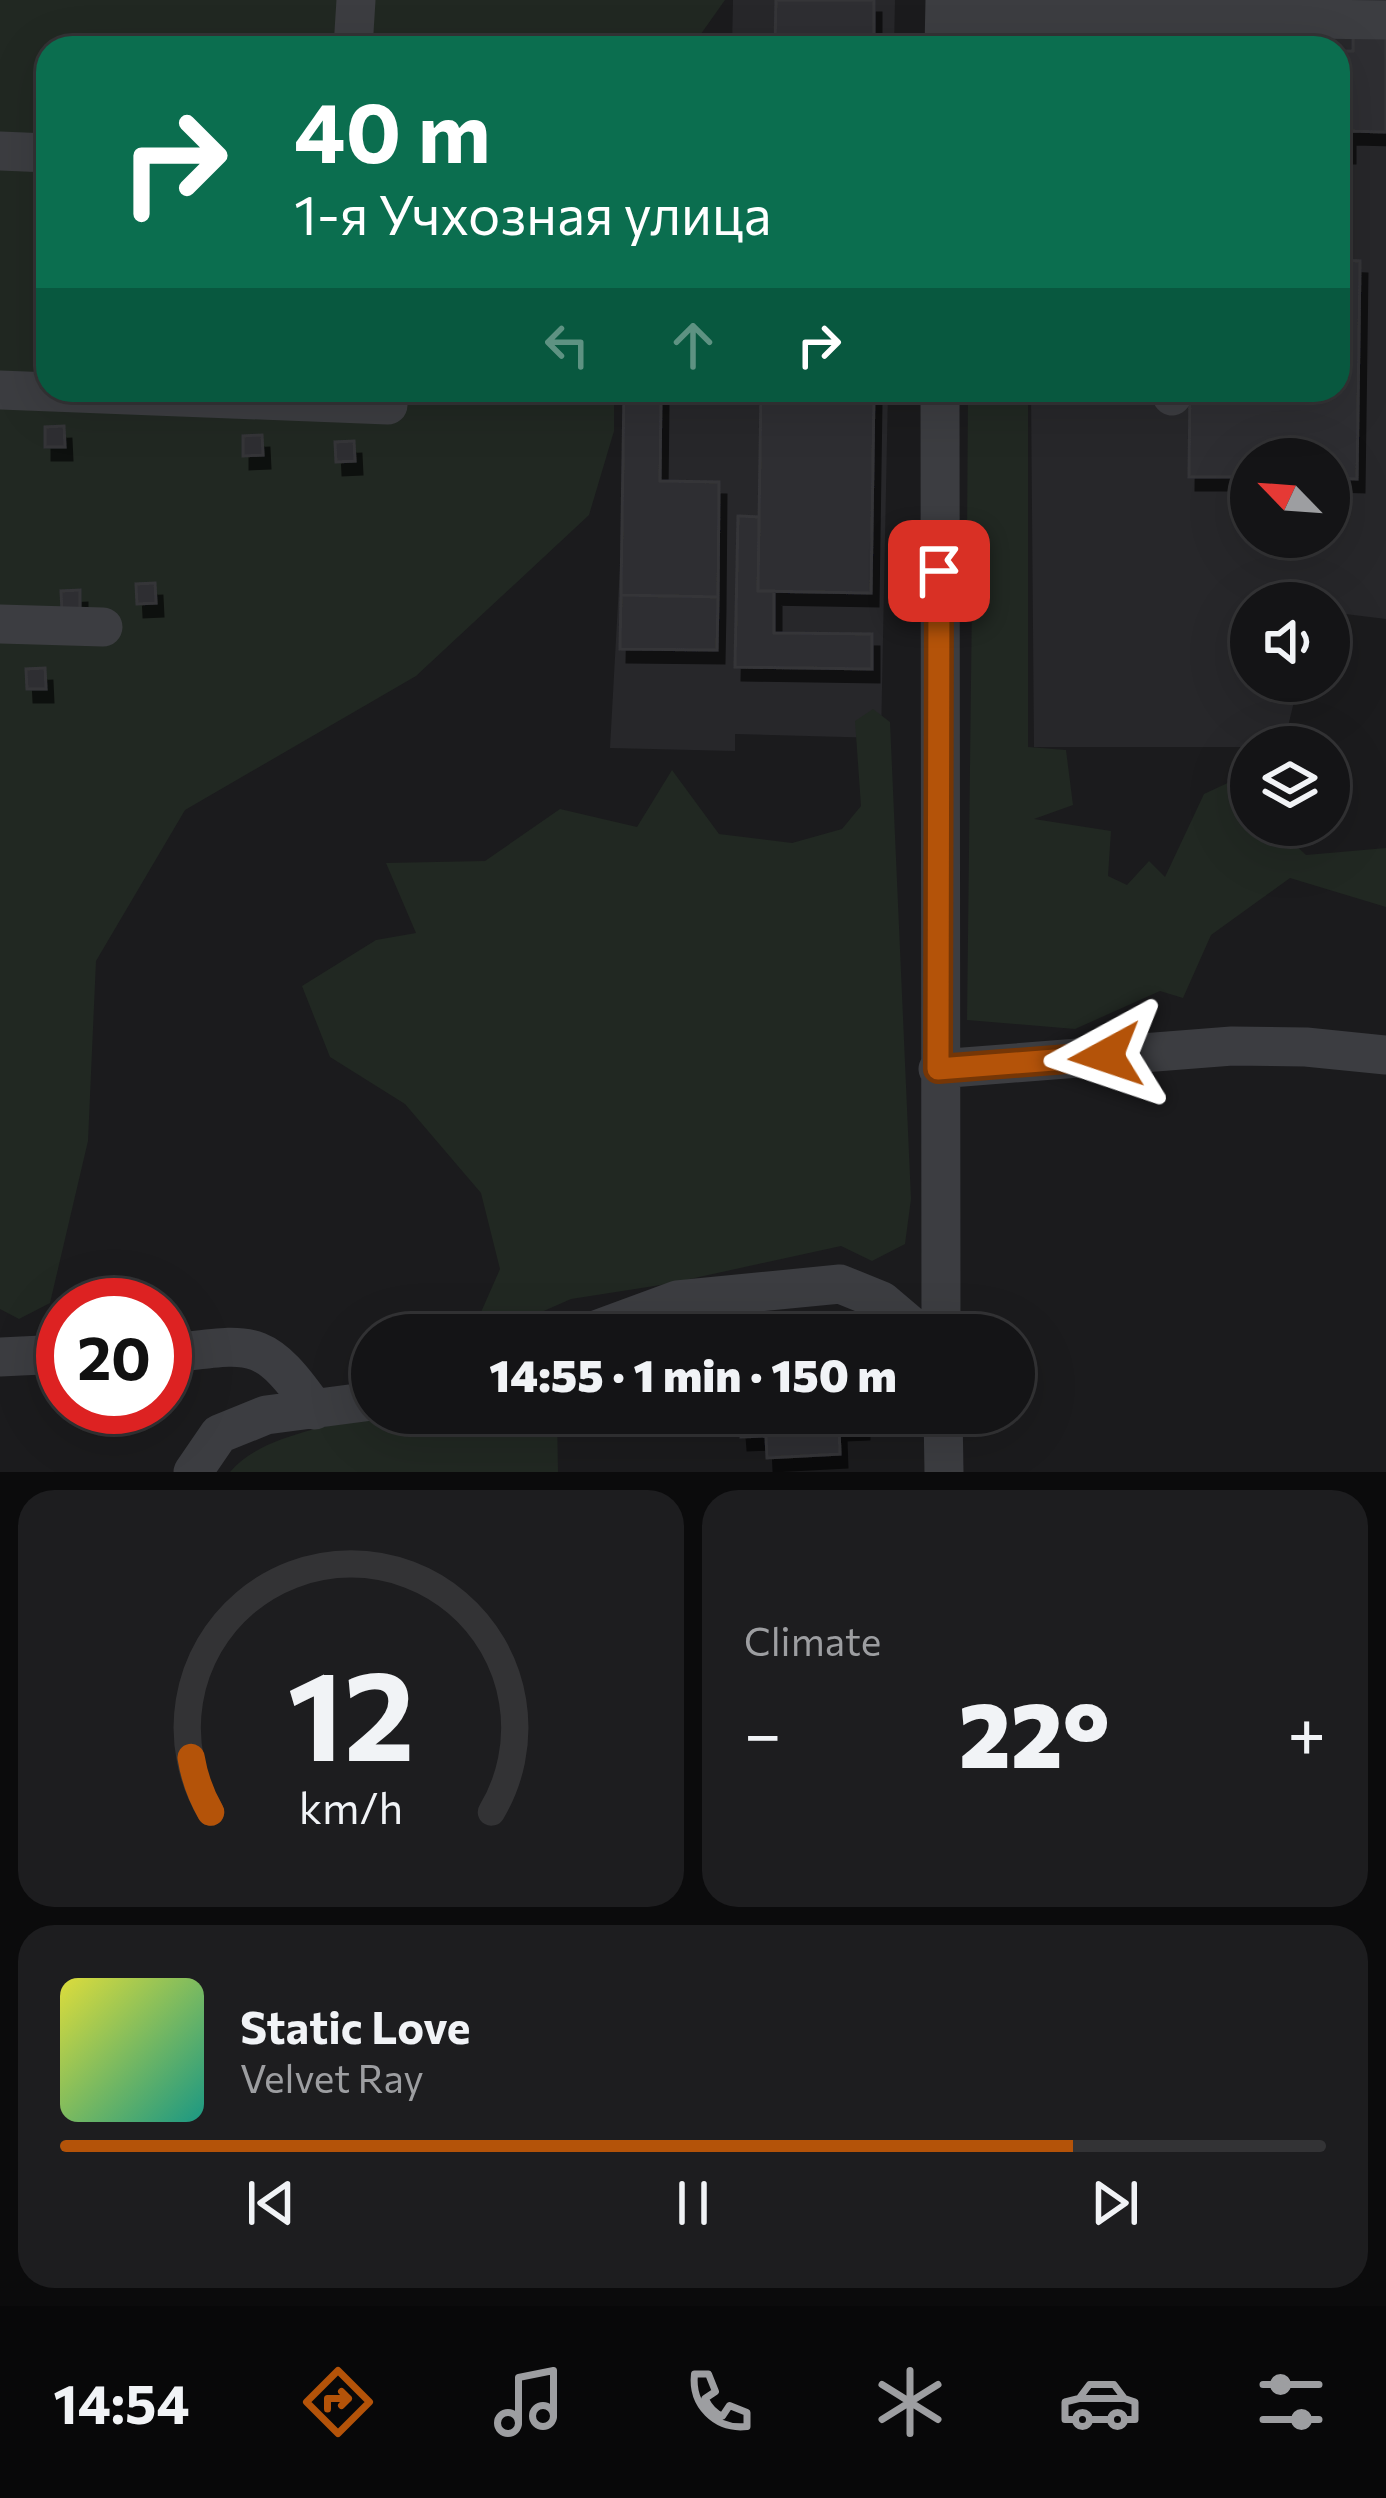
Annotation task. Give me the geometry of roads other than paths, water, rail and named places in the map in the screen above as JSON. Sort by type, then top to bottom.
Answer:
[{"type":"street","points":[[353,36],[356,0]]},
{"type":"street","points":[[945,21],[1386,20]]},
{"type":"street","points":[[0,152],[36,153]]},
{"type":"street","points":[[0,390],[36,391]]},
{"type":"street","points":[[310,402],[388,405]]},
{"type":"street","points":[[940,402],[941,1314]]},
{"type":"street","points":[[0,624],[104,627]]},
{"type":"street","points":[[938,1069],[1232,1046],[1386,1055]]},
{"type":"street","points":[[638,1314],[676,1300],[840,1284],[882,1301],[897,1314]]},
{"type":"street","points":[[192,1351],[236,1346],[273,1357],[314,1410]]},
{"type":"street","points":[[0,1357],[36,1355]]},
{"type":"street","points":[[193,1472],[220,1434],[266,1415],[351,1404]]},
{"type":"street","points":[[943,1434],[944,1472]]}]
